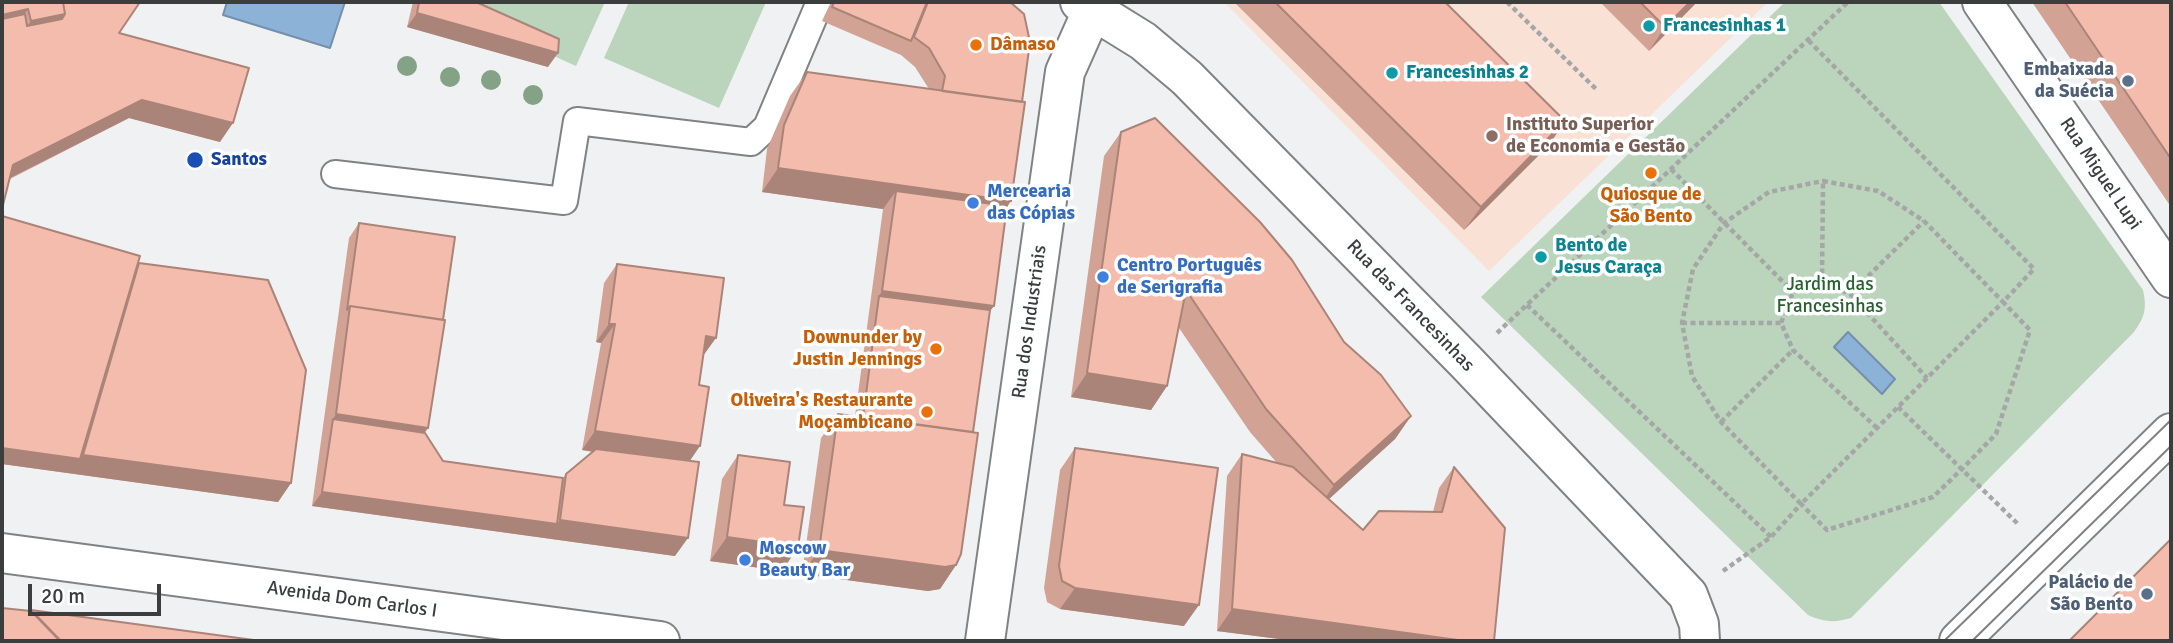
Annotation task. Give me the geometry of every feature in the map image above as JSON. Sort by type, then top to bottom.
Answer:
[{"type":"street","name":"Rua Miguel Lupi","points":[[1982,2],[2171,278]]},
{"type":"street","name":"Rua das Francesinhas","points":[[1087,5],[1143,41],[1187,78],[1466,363],[1688,595],[1699,624],[1700,641]]},
{"type":"street","name":"Rua dos Industriais","points":[[985,641],[1065,72],[1087,5]]},
{"type":"street","points":[[1939,641],[1969,632],[2171,433]]},
{"type":"street","name":"Avenida Dom Carlos I","points":[[2,553],[660,641]]},
{"type":"lane","points":[[335,174],[564,201],[577,121],[751,142],[767,127],[820,2]]},
{"type":"path","points":[[1507,2],[1598,91]]},
{"type":"path","points":[[1498,332],[1848,2]]},
{"type":"path","points":[[1688,595],[1771,537],[2034,269],[1808,40]]},
{"type":"path","points":[[1671,169],[1793,292]]},
{"type":"path","points":[[1822,282],[1823,181]]},
{"type":"path","points":[[1823,181],[1878,191],[1924,221],[2003,302],[2030,330],[1996,435],[1933,498],[1827,530],[1721,422],[1692,376],[1682,323],[1693,269],[1724,223],[1769,192],[1823,181]]},
{"type":"path","points":[[1850,294],[1924,221]]},
{"type":"path","points":[[1877,428],[1793,350],[1781,323],[1793,292],[1822,282],[1850,294],[1927,378]]},
{"type":"path","points":[[1527,305],[1771,537]]},
{"type":"path","points":[[1682,323],[1781,323]]},
{"type":"path","points":[[1721,422],[1793,350]]},
{"type":"path","points":[[1898,407],[2049,555]]},
{"type":"shaded area","name":"Instituto Superior de Economia e Gestão","points":[[1224,2],[1768,2],[1489,271]]},
{"type":"green space","points":[[434,2],[605,2],[576,66]]},
{"type":"green space","points":[[629,2],[766,2],[719,108],[604,58]]},
{"type":"green space","name":"Jardim das Francesinhas","points":[[1785,2],[1939,2],[2143,290],[2145,302],[2143,317],[2134,332],[1851,618],[1834,621],[1808,615],[1481,297]]},
{"type":"water","points":[[227,2],[345,2],[330,48],[223,15]]},
{"type":"water","points":[[1848,332],[1895,379],[1882,394],[1834,347]]},
{"type":"building","points":[[2,2],[63,2],[65,14],[31,21],[28,9],[2,15]]},
{"type":"building","points":[[63,2],[140,2],[119,33],[249,68],[233,123],[142,100],[13,165],[2,209],[2,19],[25,14],[27,26],[62,19],[65,14]]},
{"type":"building","points":[[419,2],[476,2],[559,39],[558,53],[417,13]]},
{"type":"building","points":[[834,2],[927,2],[911,41],[832,7]]},
{"type":"building","points":[[928,2],[1010,2],[1024,14],[1030,42],[1022,102],[942,91],[945,76],[929,48],[914,37]]},
{"type":"building","name":"Francesinhas 2","points":[[1275,2],[1445,2],[1565,121],[1481,207]]},
{"type":"building","points":[[1640,2],[1690,2],[1665,27]]},
{"type":"building","points":[[2065,2],[2171,2],[2171,159]]},
{"type":"building","points":[[807,72],[1025,102],[1011,201],[778,168],[784,125]]},
{"type":"building","points":[[1155,118],[1260,222],[1292,260],[1344,342],[1381,375],[1411,416],[1334,485],[1266,409],[1186,290],[1167,386],[1087,373],[1121,132]]},
{"type":"building","points":[[896,191],[1007,206],[994,306],[882,291]]},
{"type":"building","points":[[2,216],[140,256],[80,459],[2,448]]},
{"type":"building","points":[[359,223],[455,237],[443,320],[350,306],[347,310]]},
{"type":"building","points":[[139,263],[268,280],[306,370],[291,483],[83,455]]},
{"type":"building","points":[[617,264],[724,278],[716,338],[706,336],[699,385],[709,387],[700,446],[595,431],[615,324],[609,324]]},
{"type":"building","points":[[879,296],[990,310],[973,432],[863,417]]},
{"type":"building","points":[[350,306],[445,320],[428,428],[336,414]]},
{"type":"building","points":[[838,414],[978,433],[961,554],[956,565],[945,567],[819,550]]},
{"type":"building","points":[[333,419],[425,433],[443,461],[563,478],[557,524],[322,492]]},
{"type":"building","points":[[1075,448],[1218,468],[1199,605],[1075,588],[1062,581],[1059,566]]},
{"type":"building","points":[[596,449],[699,462],[688,538],[560,520],[566,474]]},
{"type":"building","points":[[1242,454],[1293,467],[1363,530],[1379,511],[1442,512],[1454,467],[1505,528],[1494,641],[1465,641],[1232,609]]},
{"type":"building","points":[[738,455],[790,462],[784,505],[804,507],[798,547],[727,537]]},
{"type":"building","name":"Palácio de São Bento","points":[[2171,539],[2171,641],[2069,641]]},
{"type":"building","points":[[2,608],[31,611],[60,641],[2,641]]},
{"type":"building","points":[[31,610],[261,641],[61,641]]},
{"type":"tram line","points":[[1944,641],[2171,420]]},
{"type":"tram line","points":[[1972,641],[2171,446]]},
{"type":"place","name":"Francesinhas 1","points":[[1649,26]]},
{"type":"place","name":"Dâmaso","points":[[976,45]]},
{"type":"place","name":"Francesinhas 2","points":[[1392,73]]},
{"type":"place","name":"Embaixada da Suécia","points":[[2128,81]]},
{"type":"place","name":"Instituto Superior de Economia e Gestão","points":[[1492,136]]},
{"type":"place","name":"Santos","points":[[195,160]]},
{"type":"place","name":"Quiosque de São Bento","points":[[1651,173]]},
{"type":"place","name":"Mercearia das Cópias","points":[[973,203]]},
{"type":"place","name":"Bento de Jesus Caraça","points":[[1541,257]]},
{"type":"place","name":"Centro Português de Serigrafia","points":[[1103,277]]},
{"type":"place","name":"Downunder by Justin Jennings","points":[[936,349]]},
{"type":"place","name":"Oliveira's Restaurante Moçambicano","points":[[927,412]]},
{"type":"place","name":"Moscow Beauty Bar","points":[[745,560]]},
{"type":"place","name":"Palácio de São Bento","points":[[2147,594]]}]
